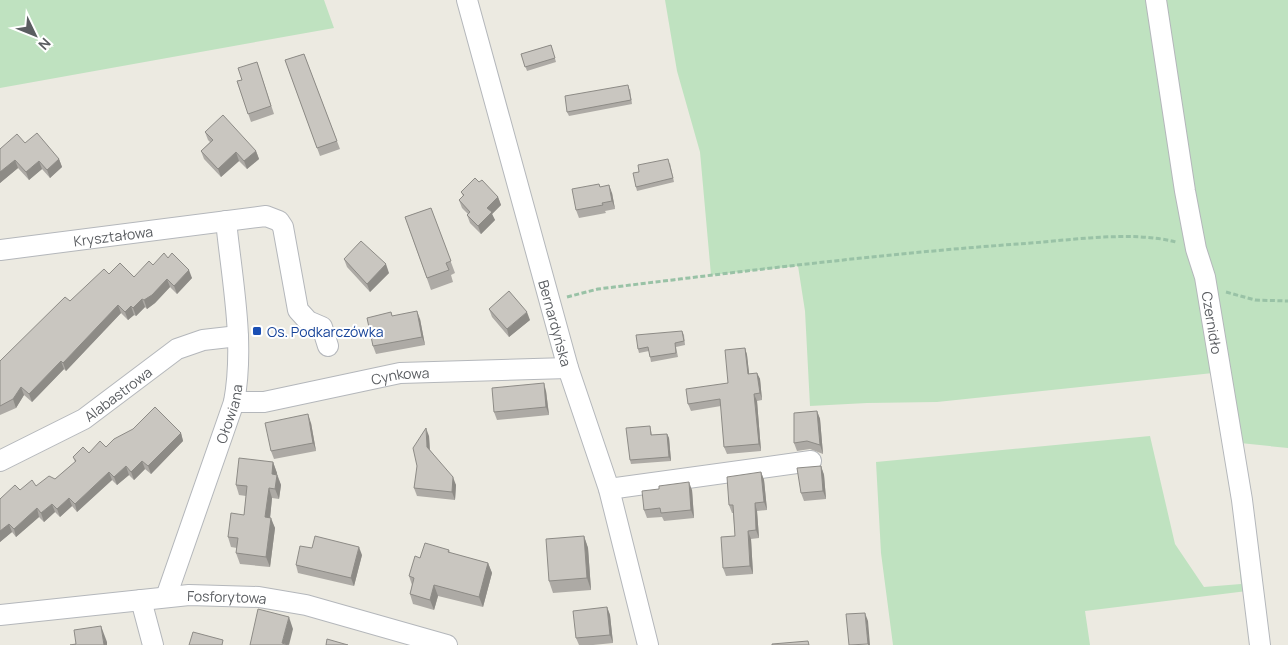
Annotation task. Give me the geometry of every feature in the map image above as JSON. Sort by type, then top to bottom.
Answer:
[{"type":"street","name":"Bernardyńska","points":[[467,0],[568,368],[609,489],[648,645]]},
{"type":"street","name":"Czernidło","points":[[1156,0],[1196,249],[1205,277],[1242,500],[1260,645]]},
{"type":"street","name":"Kryształowa","points":[[0,250],[266,216],[280,221],[287,240],[298,310],[308,321],[322,327],[328,346]]},
{"type":"street","name":"Ołowiana","points":[[166,597],[234,402],[239,371],[238,336],[226,222]]},
{"type":"street","name":"Alabastrowa","points":[[0,461],[84,418],[177,349],[203,340],[238,336]]},
{"type":"street","name":"Cynkowa","points":[[234,402],[264,402],[407,373],[568,368]]},
{"type":"street","points":[[609,489],[811,461]]},
{"type":"street","name":"Fosforytowa","points":[[0,615],[166,597],[214,595],[282,600],[408,640],[447,645]]},
{"type":"street","points":[[141,600],[153,645]]},
{"type":"path","points":[[551,304],[598,289],[925,251],[1096,238],[1158,238],[1196,249]]},
{"type":"path","points":[[1205,277],[1226,291],[1256,300],[1288,301]]},
{"type":"green space","points":[[0,0],[324,0],[334,28],[0,88]]},
{"type":"green space","points":[[665,0],[1288,0],[1288,448],[1240,443],[1213,373],[937,402],[810,406],[805,311],[798,266],[711,275],[700,152],[677,71]]},
{"type":"green space","points":[[1150,436],[1175,544],[1204,587],[1241,584],[1230,469],[1247,591],[1085,611],[1090,645],[893,645],[881,553],[876,462]]},
{"type":"building","points":[[551,45],[555,58],[525,67],[521,54]]},
{"type":"building","points":[[304,54],[337,141],[317,148],[285,60]]},
{"type":"building","points":[[257,62],[271,106],[248,114],[237,81],[242,80],[238,68]]},
{"type":"building","points":[[628,85],[631,100],[567,112],[565,96]]},
{"type":"building","points":[[223,115],[256,151],[244,161],[236,152],[218,169],[201,151],[213,140],[205,132]]},
{"type":"building","points":[[37,133],[59,159],[47,170],[39,161],[26,172],[15,160],[0,172],[0,149],[17,134],[25,143]]},
{"type":"building","points":[[668,159],[673,178],[636,187],[633,173],[639,172],[638,165]]},
{"type":"building","points":[[475,178],[479,182],[482,180],[498,197],[487,208],[492,212],[478,226],[467,215],[470,212],[459,200],[464,195],[461,192]]},
{"type":"building","points":[[599,184],[600,187],[609,185],[612,201],[602,203],[603,205],[576,210],[572,189]]},
{"type":"building","points":[[431,208],[451,261],[446,263],[449,270],[427,278],[405,217]]},
{"type":"building","points":[[361,241],[386,264],[367,284],[344,259]]},
{"type":"building","points":[[164,253],[168,258],[172,253],[189,270],[174,286],[167,279],[152,295],[144,300],[142,299],[133,308],[131,306],[125,312],[118,305],[63,363],[61,361],[29,394],[21,387],[13,399],[0,406],[0,361],[65,297],[70,301],[104,269],[109,274],[120,263],[134,277],[149,261],[153,265]]},
{"type":"building","points":[[509,291],[527,312],[507,329],[489,309]]},
{"type":"building","points":[[417,311],[422,337],[373,346],[367,318],[391,312],[392,316]]},
{"type":"building","points":[[682,331],[684,341],[675,343],[676,353],[650,357],[648,347],[638,349],[636,335]]},
{"type":"building","points":[[745,348],[748,374],[757,373],[760,393],[754,394],[759,444],[724,447],[720,399],[688,404],[686,389],[728,383],[725,350]]},
{"type":"building","points":[[544,383],[546,407],[494,412],[492,388]]},
{"type":"building","points":[[155,407],[181,433],[148,466],[142,461],[131,472],[126,466],[114,477],[109,472],[75,504],[69,498],[57,509],[52,504],[41,513],[37,508],[14,529],[9,524],[0,531],[0,499],[15,485],[20,490],[32,480],[36,486],[49,476],[55,479],[76,461],[73,457],[83,447],[89,453],[100,441],[106,447],[114,439],[133,429]]},
{"type":"building","points":[[817,411],[820,445],[807,441],[794,443],[794,413]]},
{"type":"building","points":[[308,414],[313,443],[271,451],[265,423]]},
{"type":"building","points":[[650,426],[651,435],[667,434],[669,457],[630,460],[626,428]]},
{"type":"building","points":[[426,428],[427,447],[453,477],[452,492],[414,488],[417,466],[413,448]]},
{"type":"building","points":[[239,458],[273,462],[272,474],[277,475],[275,489],[269,488],[265,517],[271,518],[266,557],[236,553],[238,538],[228,537],[231,513],[244,515],[247,486],[236,485]]},
{"type":"building","points":[[821,466],[823,491],[801,493],[797,468]]},
{"type":"building","points":[[761,472],[764,502],[755,503],[756,530],[748,531],[750,566],[723,568],[721,537],[735,536],[733,505],[729,505],[727,477]]},
{"type":"building","points":[[689,482],[691,510],[661,513],[660,508],[644,510],[642,491],[659,489],[659,486]]},
{"type":"building","points":[[315,536],[359,547],[351,578],[296,565],[300,546],[312,548]]},
{"type":"building","points":[[584,536],[587,578],[549,581],[546,539]]},
{"type":"building","points":[[425,543],[449,550],[448,552],[488,563],[479,597],[434,585],[430,600],[410,594],[414,578],[409,576],[415,556],[420,558]]},
{"type":"building","points":[[607,607],[610,635],[576,638],[573,611]]},
{"type":"building","points":[[258,609],[289,617],[282,643],[288,645],[250,645]]},
{"type":"building","points":[[865,613],[868,644],[849,645],[846,614]]},
{"type":"building","points":[[101,626],[104,645],[70,645],[76,644],[74,630]]},
{"type":"building","points":[[193,632],[223,640],[222,645],[189,645]]},
{"type":"building","points":[[327,639],[348,645],[326,645]]},
{"type":"building","points":[[808,641],[809,645],[772,645],[772,644]]},
{"type":"place","name":"Os. Podkarczówka","points":[[257,331]]}]
